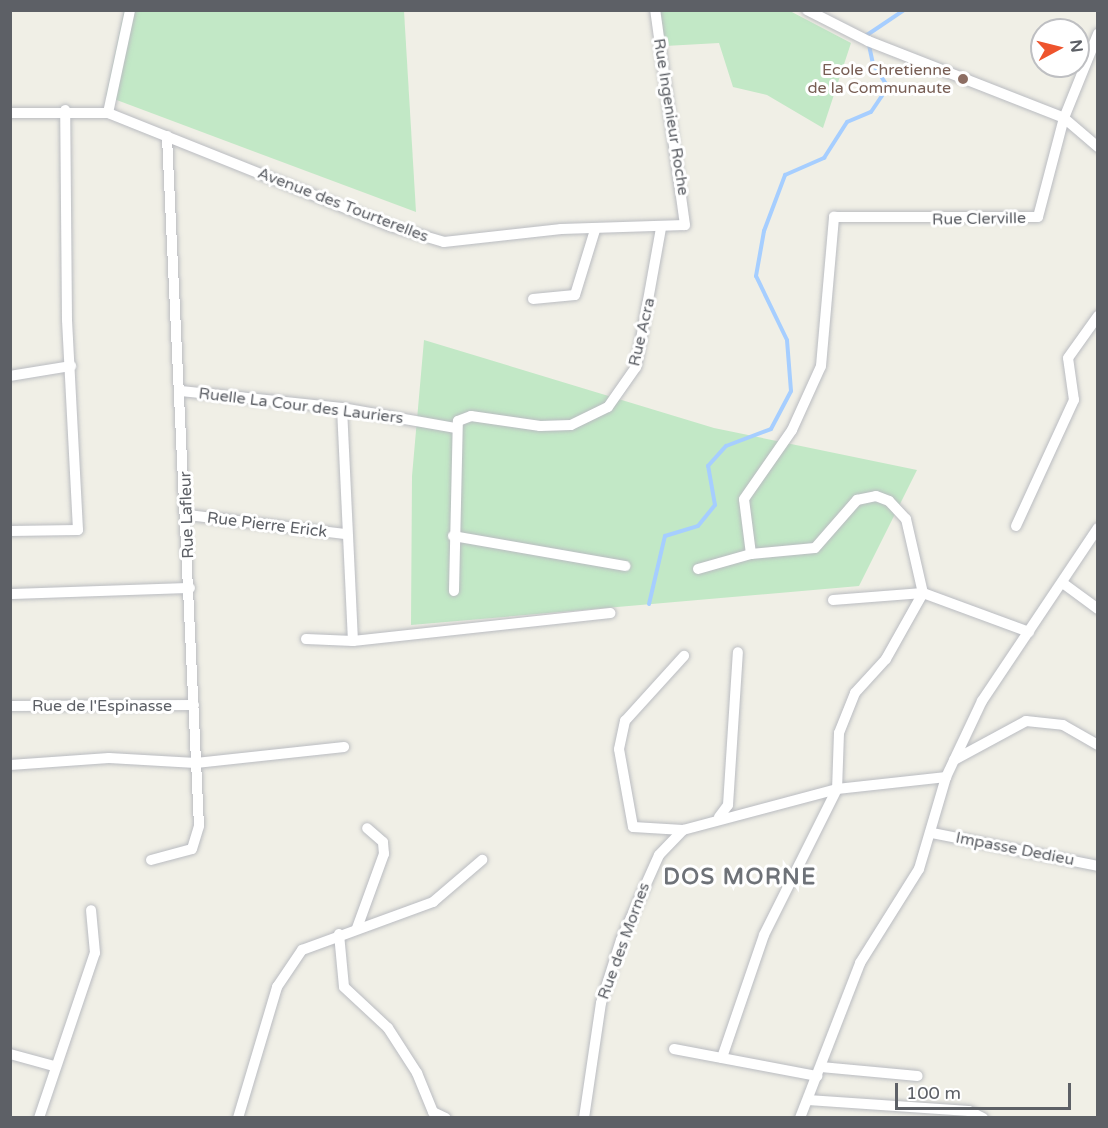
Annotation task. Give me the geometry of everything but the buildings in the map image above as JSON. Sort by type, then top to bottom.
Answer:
[{"type":"street","points":[[108,113],[130,10]]},
{"type":"street","name":"Rue Ingenieur Roche","points":[[655,10],[685,225]]},
{"type":"street","points":[[807,10],[868,41],[1064,118],[1098,147]]},
{"type":"street","name":"Rue Clerville","points":[[751,554],[744,499],[792,430],[822,366],[834,217],[1038,218],[1064,118],[1097,36]]},
{"type":"street","points":[[10,531],[78,530],[71,366],[65,110]]},
{"type":"street","name":"Avenue des Tourterelles","points":[[10,113],[65,110],[108,113],[426,238],[463,243],[595,230],[685,225]]},
{"type":"street","name":"Rue Lafleur","points":[[151,860],[181,856],[198,840],[188,515],[167,136]]},
{"type":"street","name":"Rue Acra","points":[[456,428],[464,416],[540,426],[589,419],[608,407],[636,367],[662,228]]},
{"type":"street","points":[[533,298],[575,295],[595,230]]},
{"type":"street","points":[[1016,526],[1074,400],[1068,358],[1098,316]]},
{"type":"street","points":[[10,376],[71,366]]},
{"type":"street","name":"Ruelle La Cour des Lauriers","points":[[181,391],[342,408],[456,428]]},
{"type":"street","points":[[342,408],[345,534],[353,641]]},
{"type":"street","points":[[454,591],[456,428]]},
{"type":"street","points":[[698,569],[751,554],[815,548],[857,500],[876,496],[889,501],[906,519],[923,593],[886,659],[855,693],[839,734],[837,789],[764,935],[722,1058]]},
{"type":"street","name":"Rue Pierre Erick","points":[[188,515],[345,534]]},
{"type":"street","points":[[800,1118],[860,963],[919,869],[932,833],[946,777],[982,701],[1064,584],[1098,528]]},
{"type":"street","points":[[453,536],[626,566]]},
{"type":"street","points":[[1064,584],[1098,609]]},
{"type":"street","points":[[10,594],[190,588]]},
{"type":"street","points":[[833,600],[923,593],[1029,632]]},
{"type":"street","points":[[306,639],[353,641],[610,613]]},
{"type":"street","points":[[719,817],[728,805],[738,652]]},
{"type":"street","points":[[683,830],[633,827],[619,749],[625,721],[684,656]]},
{"type":"street","name":"Rue de l'Espinasse","points":[[10,706],[194,705]]},
{"type":"street","points":[[954,760],[1026,721],[1063,725],[1098,745]]},
{"type":"street","points":[[10,765],[109,758],[196,763],[344,747]]},
{"type":"street","name":"Rue des Mornes","points":[[584,1118],[601,1003],[621,940],[659,855],[683,830],[719,817],[795,804],[837,789],[946,777]]},
{"type":"street","points":[[357,928],[384,854],[383,842],[367,828]]},
{"type":"street","name":"Impasse Dedieu","points":[[932,833],[1098,866]]},
{"type":"street","points":[[238,1118],[277,987],[302,950],[339,934],[433,902],[482,860]]},
{"type":"street","points":[[39,1118],[54,1066],[95,953],[91,910]]},
{"type":"street","points":[[339,934],[344,987],[388,1028],[417,1073],[434,1112],[446,1118]]},
{"type":"street","points":[[674,1049],[819,1072],[918,1076]]},
{"type":"street","points":[[10,1054],[54,1066]]},
{"type":"street","points":[[808,1100],[969,1111],[983,1118]]},
{"type":"green space","points":[[124,11],[404,11],[416,212],[106,96]]},
{"type":"green space","points":[[660,11],[790,11],[851,43],[823,128],[767,95],[733,87],[719,43],[665,46]]},
{"type":"green space","points":[[424,340],[714,428],[917,470],[859,586],[411,625],[412,476]]},
{"type":"waterway","points":[[649,604],[665,536],[698,526],[715,505],[708,466],[726,446],[771,429],[791,391],[787,340],[756,276],[764,231],[785,175],[824,158],[847,122],[871,112],[888,87],[873,64],[867,35],[904,10]]},
{"type":"place","name":"Ecole Chretienne de la Communaute","points":[[963,79]]},
{"type":"district","name":"DOS MORNE","points":[[740,878]]}]
